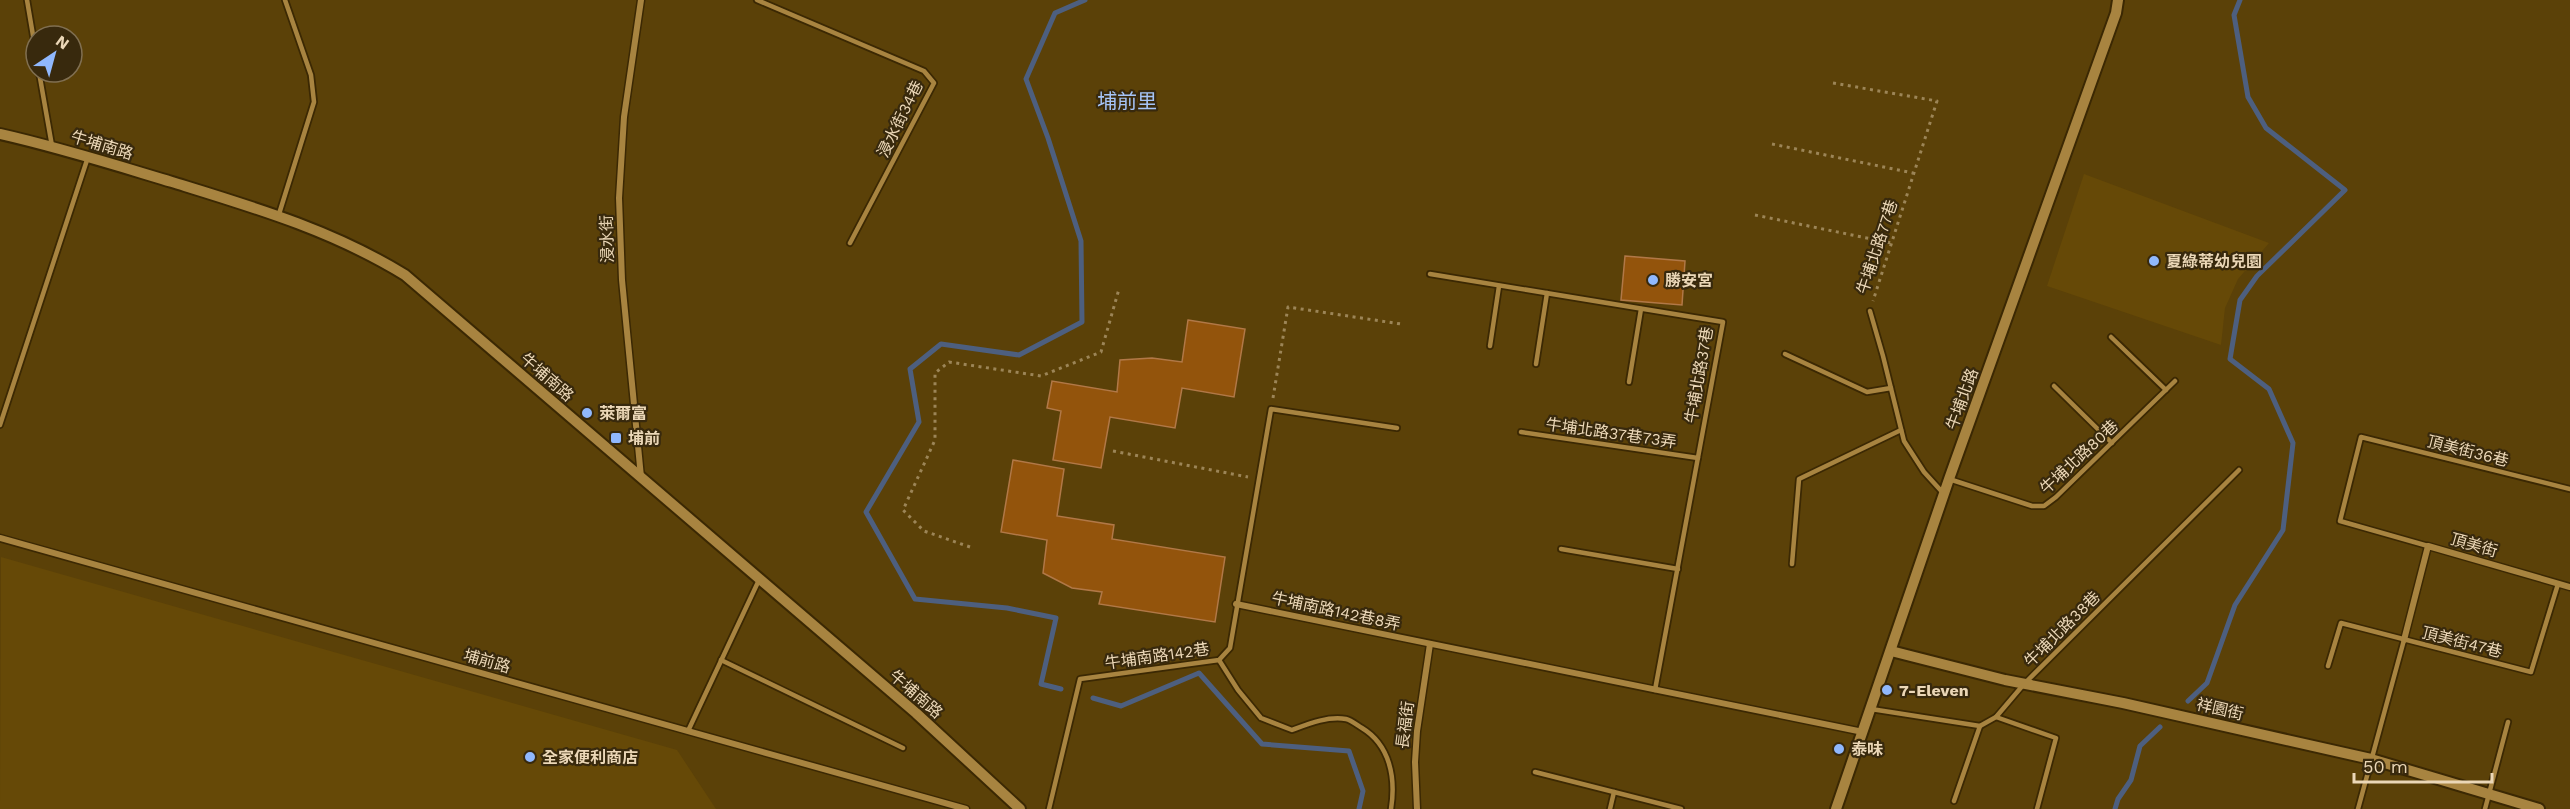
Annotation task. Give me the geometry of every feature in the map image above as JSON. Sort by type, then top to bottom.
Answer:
[{"type":"street","name":"浸水街","points":[[641,0],[624,117],[619,198],[622,280],[642,477]]},
{"type":"street","name":"牛埔北路","points":[[1836,809],[1949,479],[2116,13],[2118,0]]},
{"type":"street","name":"牛埔南路","points":[[0,134],[52,146],[279,214],[373,255],[405,275],[916,713],[1020,809]]},
{"type":"street","name":"埔前路","points":[[0,538],[966,809]]},
{"type":"street","name":"頂美街","points":[[2404,640],[2428,546],[2570,587]]},
{"type":"street","name":"牛埔南路142巷8弄","points":[[1236,604],[1430,644]]},
{"type":"street","points":[[1430,644],[1863,732]]},
{"type":"street","name":"長福街","points":[[1417,809],[1415,762],[1417,731],[1430,644]]},
{"type":"street","name":"祥園街","points":[[1891,651],[2024,684],[2123,703],[2370,759],[2539,809]]},
{"type":"lane","points":[[27,0],[31,24]]},
{"type":"lane","points":[[279,214],[314,102],[311,75],[285,0]]},
{"type":"lane","name":"浸水街34巷","points":[[758,0],[924,71],[934,82],[850,243]]},
{"type":"lane","points":[[41,84],[52,146]]},
{"type":"lane","points":[[0,425],[88,157]]},
{"type":"lane","name":"牛埔北路37巷","points":[[1430,274],[1723,322],[1655,690]]},
{"type":"lane","points":[[1490,346],[1499,286]]},
{"type":"lane","points":[[1536,364],[1547,293]]},
{"type":"lane","points":[[1629,382],[1641,309]]},
{"type":"lane","name":"牛埔北路77巷","points":[[1870,311],[1892,388],[1904,441],[1924,472],[1944,494]]},
{"type":"lane","points":[[2111,338],[2166,390]]},
{"type":"lane","points":[[1785,354],[1867,392],[1892,388]]},
{"type":"lane","name":"牛埔北路80巷","points":[[1949,479],[2032,506],[2044,506],[2175,381]]},
{"type":"lane","points":[[2054,386],[2112,443]]},
{"type":"lane","points":[[1271,409],[1397,428]]},
{"type":"lane","name":"牛埔南路142巷","points":[[1049,809],[1080,680],[1219,660],[1230,648],[1271,409]]},
{"type":"lane","points":[[1792,564],[1799,478],[1901,430]]},
{"type":"lane","name":"牛埔北路37巷73弄","points":[[1521,432],[1698,458]]},
{"type":"lane","name":"頂美街36巷","points":[[2428,546],[2340,521],[2361,437],[2570,489]]},
{"type":"lane","name":"牛埔北路38巷","points":[[1980,726],[1996,717],[2024,684],[2239,470]]},
{"type":"lane","points":[[1561,549],[1678,569]]},
{"type":"lane","points":[[688,731],[759,580]]},
{"type":"lane","name":"頂美街47巷","points":[[2328,666],[2341,623],[2531,672],[2558,584]]},
{"type":"lane","points":[[2358,809],[2404,640]]},
{"type":"lane","points":[[721,660],[903,748]]},
{"type":"lane","points":[[1219,660],[1238,690],[1261,718],[1292,730],[1315,721],[1347,719],[1373,735],[1389,760],[1394,791],[1391,809]]},
{"type":"lane","points":[[1870,709],[1980,726],[1954,801]]},
{"type":"lane","points":[[1996,717],[2056,738],[2037,809]]},
{"type":"lane","points":[[2485,809],[2508,722]]},
{"type":"lane","points":[[1535,772],[1681,809]]},
{"type":"lane","points":[[1611,809],[1614,792]]},
{"type":"path","name":"牛埔北路77巷","points":[[1833,83],[1936,101],[1870,311]]},
{"type":"path","points":[[1773,144],[1913,173]]},
{"type":"path","points":[[1755,215],[1891,243]]},
{"type":"path","points":[[970,547],[924,531],[903,510],[935,440],[935,373],[950,362],[1041,375],[1101,351],[1119,290]]},
{"type":"path","points":[[1271,409],[1288,307],[1401,324]]},
{"type":"path","points":[[1113,450],[1258,480]]},
{"type":"shaded area","name":"夏綠蒂幼兒園","points":[[2084,174],[2269,243],[2238,279],[2225,308],[2221,345],[2047,286]]},
{"type":"shaded area","points":[[1,557],[677,750],[716,809],[0,809]]},
{"type":"building","name":"勝安宮","points":[[1625,256],[1685,261],[1682,305],[1621,300]]},
{"type":"building","points":[[1188,320],[1245,329],[1234,397],[1182,388],[1175,428],[1110,417],[1101,468],[1053,460],[1061,411],[1047,408],[1052,381],[1117,392],[1120,360],[1152,358],[1182,362]]},
{"type":"building","points":[[1013,460],[1064,469],[1057,516],[1114,525],[1112,539],[1225,557],[1215,622],[1099,604],[1102,592],[1072,588],[1043,573],[1047,540],[1001,532]]},
{"type":"waterway","points":[[1061,689],[1041,684],[1056,618],[1007,608],[915,599],[866,512],[919,422],[910,369],[941,344],[1019,355],[1082,322],[1081,241],[1048,138],[1026,79],[1055,13],[1085,0]]},
{"type":"waterway","points":[[2188,701],[2207,683],[2235,605],[2283,530],[2293,443],[2269,389],[2230,359],[2240,300],[2257,276],[2345,190],[2266,128],[2248,97],[2234,15],[2240,0]]},
{"type":"waterway","points":[[1093,698],[1121,706],[1199,673],[1262,744],[1349,751],[1363,791],[1359,809]]},
{"type":"waterway","points":[[2115,809],[2118,799],[2131,780],[2140,746],[2160,727]]},
{"type":"place","name":"夏綠蒂幼兒園","points":[[2154,261]]},
{"type":"place","name":"勝安宮","points":[[1653,280]]},
{"type":"place","name":"萊爾富","points":[[587,413]]},
{"type":"place","name":"埔前","points":[[616,438]]},
{"type":"place","name":"7-Eleven","points":[[1887,690]]},
{"type":"place","name":"泰味","points":[[1839,749]]},
{"type":"place","name":"全家便利商店","points":[[530,757]]},
{"type":"district","name":"埔前里","points":[[1127,101]]}]
